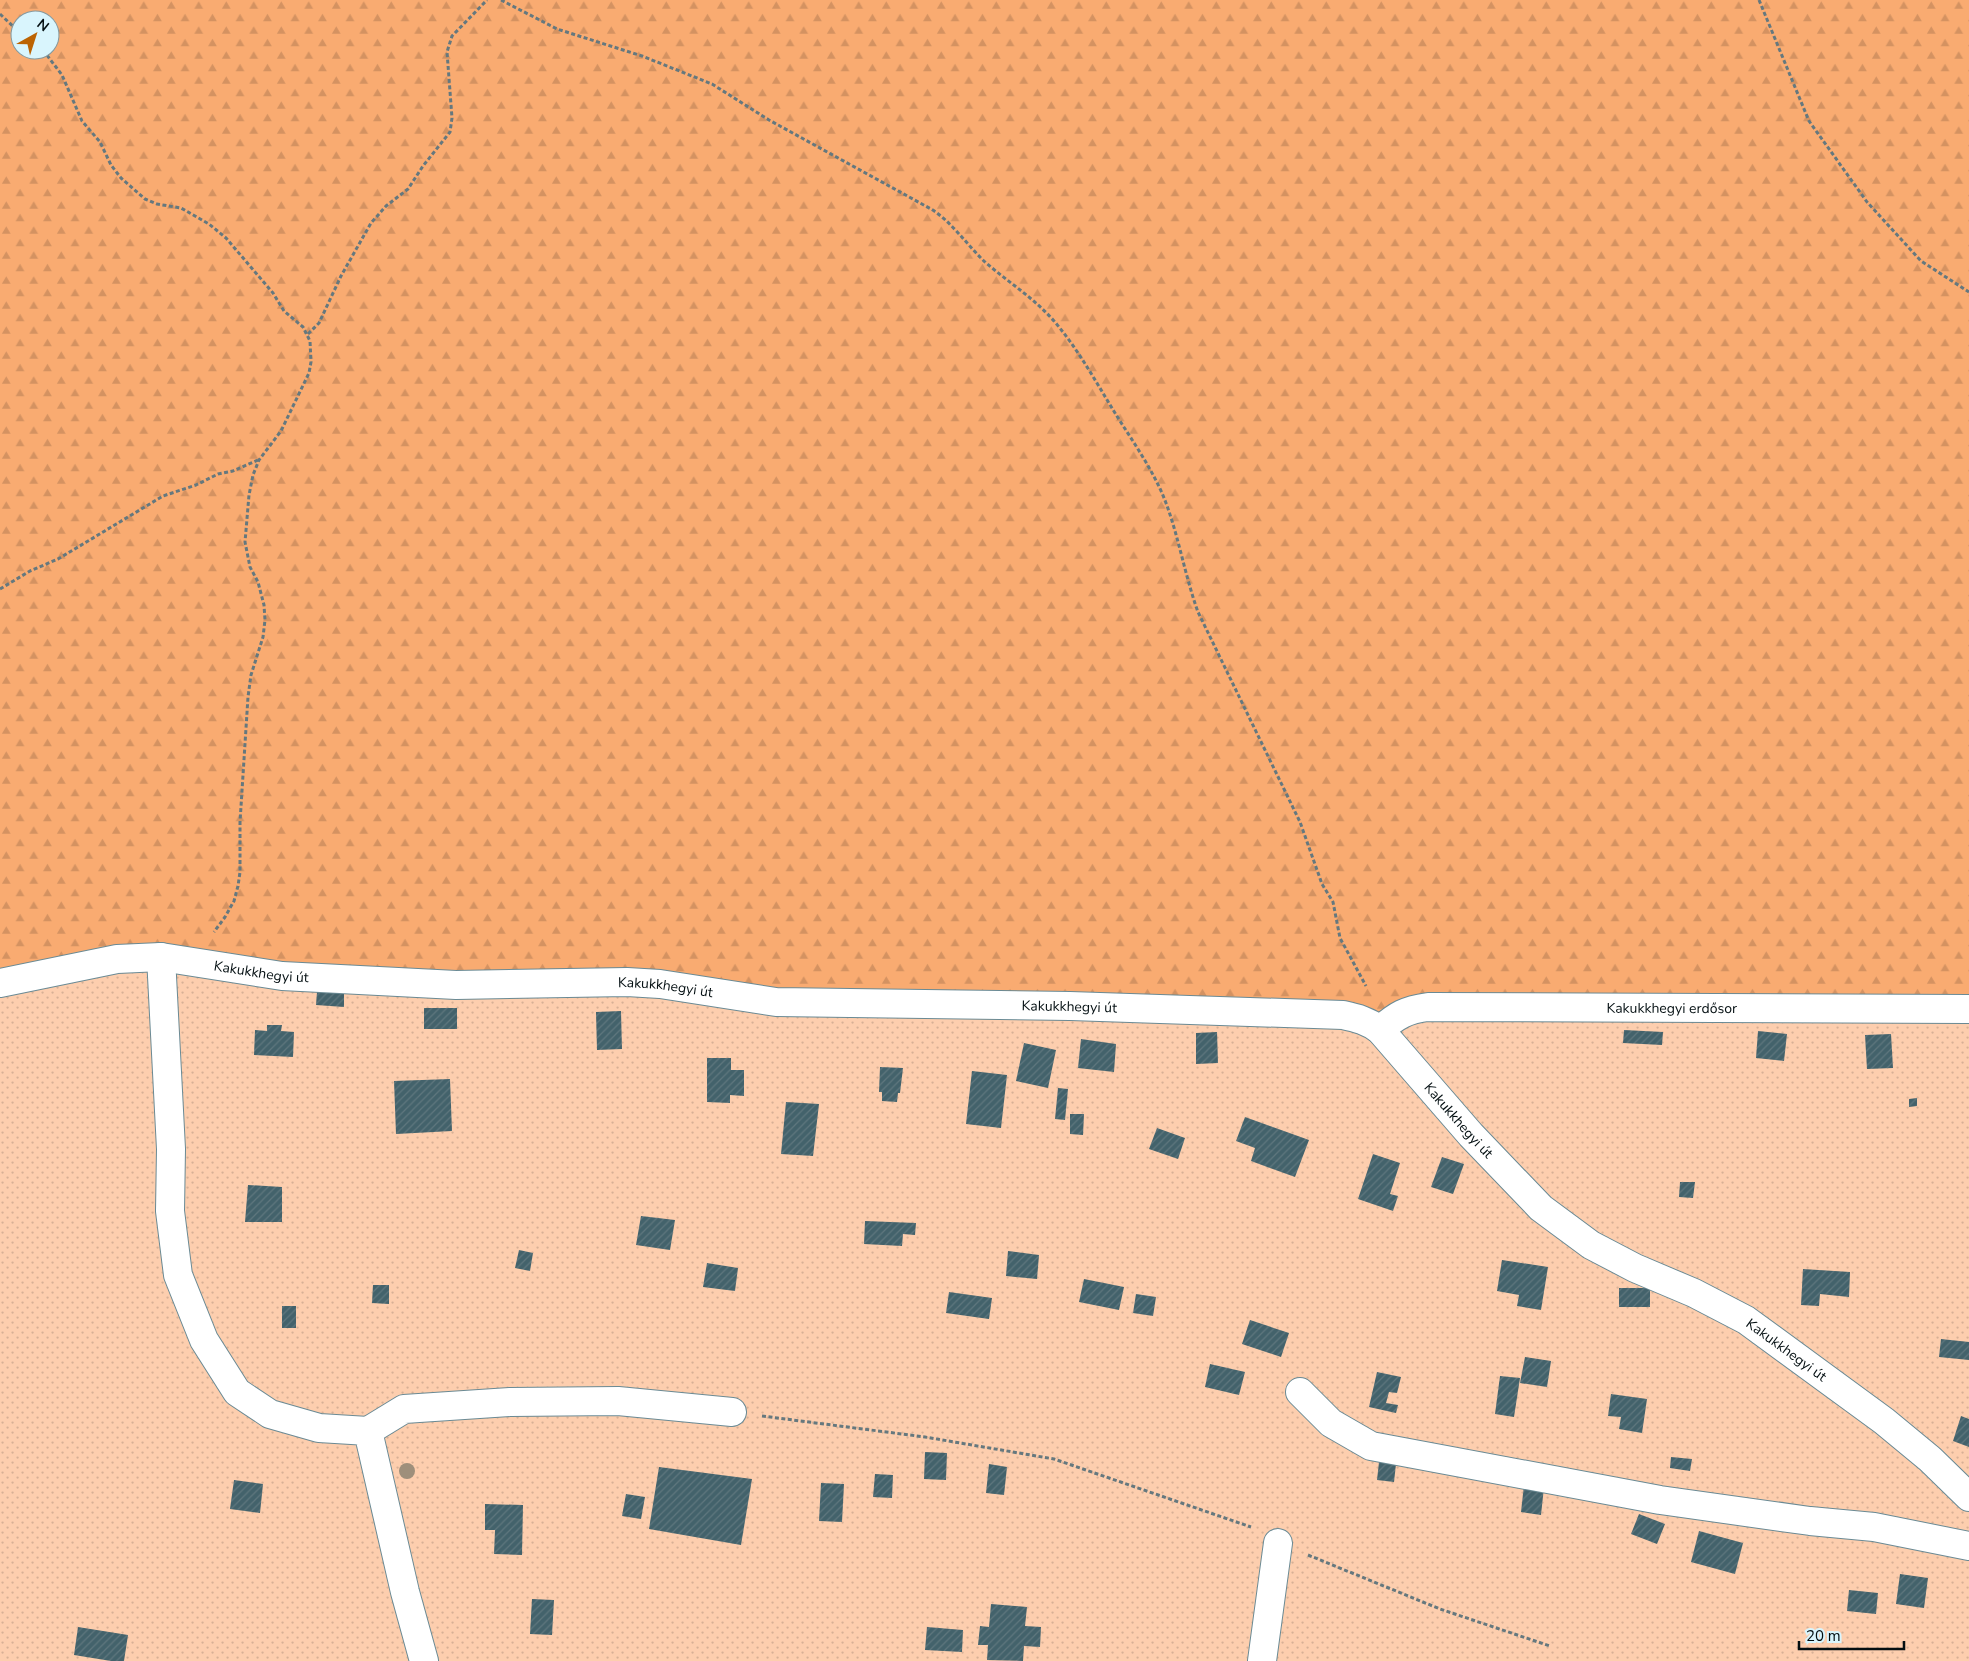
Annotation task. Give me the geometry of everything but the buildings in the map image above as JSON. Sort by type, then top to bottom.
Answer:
[{"type":"street","name":"Kakukkhegyi út","points":[[0,983],[117,959],[161,957],[282,976],[456,985],[627,982],[660,984],[776,1002],[1070,1006],[1343,1015],[1369,1022],[1380,1030],[1472,1135],[1541,1208],[1591,1245],[1634,1268],[1694,1293],[1746,1320],[1884,1422],[1930,1459],[1969,1497]]},
{"type":"street","points":[[161,957],[171,1149],[170,1211],[178,1275],[204,1340],[237,1392],[270,1414],[319,1428],[368,1430],[404,1409],[510,1402],[618,1401],[732,1412]]},
{"type":"street","name":"Kakukkhegyi erdősor","points":[[1380,1030],[1395,1017],[1410,1010],[1428,1007],[1969,1009]]},
{"type":"street","points":[[1300,1392],[1331,1423],[1371,1446],[1660,1500],[1810,1521],[1874,1527],[1969,1546]]},
{"type":"street","points":[[368,1430],[404,1592],[424,1661]]},
{"type":"street","points":[[1262,1661],[1278,1543]]},
{"type":"path","points":[[308,334],[319,323],[341,276],[371,223],[386,206],[408,190],[423,166],[450,132],[452,118],[447,52],[452,36],[487,0]]},
{"type":"path","points":[[501,0],[557,28],[642,56],[712,84],[770,120],[931,209],[946,221],[972,250],[1038,305],[1055,322],[1077,352],[1143,458],[1165,501],[1178,542],[1187,582],[1198,612],[1300,822],[1322,884],[1333,902],[1340,938],[1370,993],[1380,1030]]},
{"type":"path","points":[[1759,0],[1809,122],[1867,202],[1921,262],[1969,292]]},
{"type":"path","points":[[0,14],[10,24]]},
{"type":"path","points":[[51,60],[62,75],[82,121],[100,142],[111,165],[128,184],[145,199],[157,204],[181,208],[209,224],[226,238],[272,293],[284,311],[299,322],[308,334],[312,350],[309,373],[280,431],[259,460],[253,475],[249,495],[245,542],[250,567],[258,582],[264,605],[265,620],[263,637],[250,675],[240,822],[240,872],[234,901],[225,917],[192,961]]},
{"type":"path","points":[[0,589],[30,571],[58,559],[163,496],[196,485],[211,476],[233,471],[259,460]]},
{"type":"path","points":[[732,1412],[925,1437],[1054,1459],[1247,1525],[1278,1543],[1440,1608],[1550,1646]]},
{"type":"green space","points":[[0,0],[1969,0],[1969,1009],[1395,1017],[0,983]]},
{"type":"shaded area","points":[[192,961],[1395,1017],[1969,1009],[1969,1661],[0,1661],[0,983]]}]
